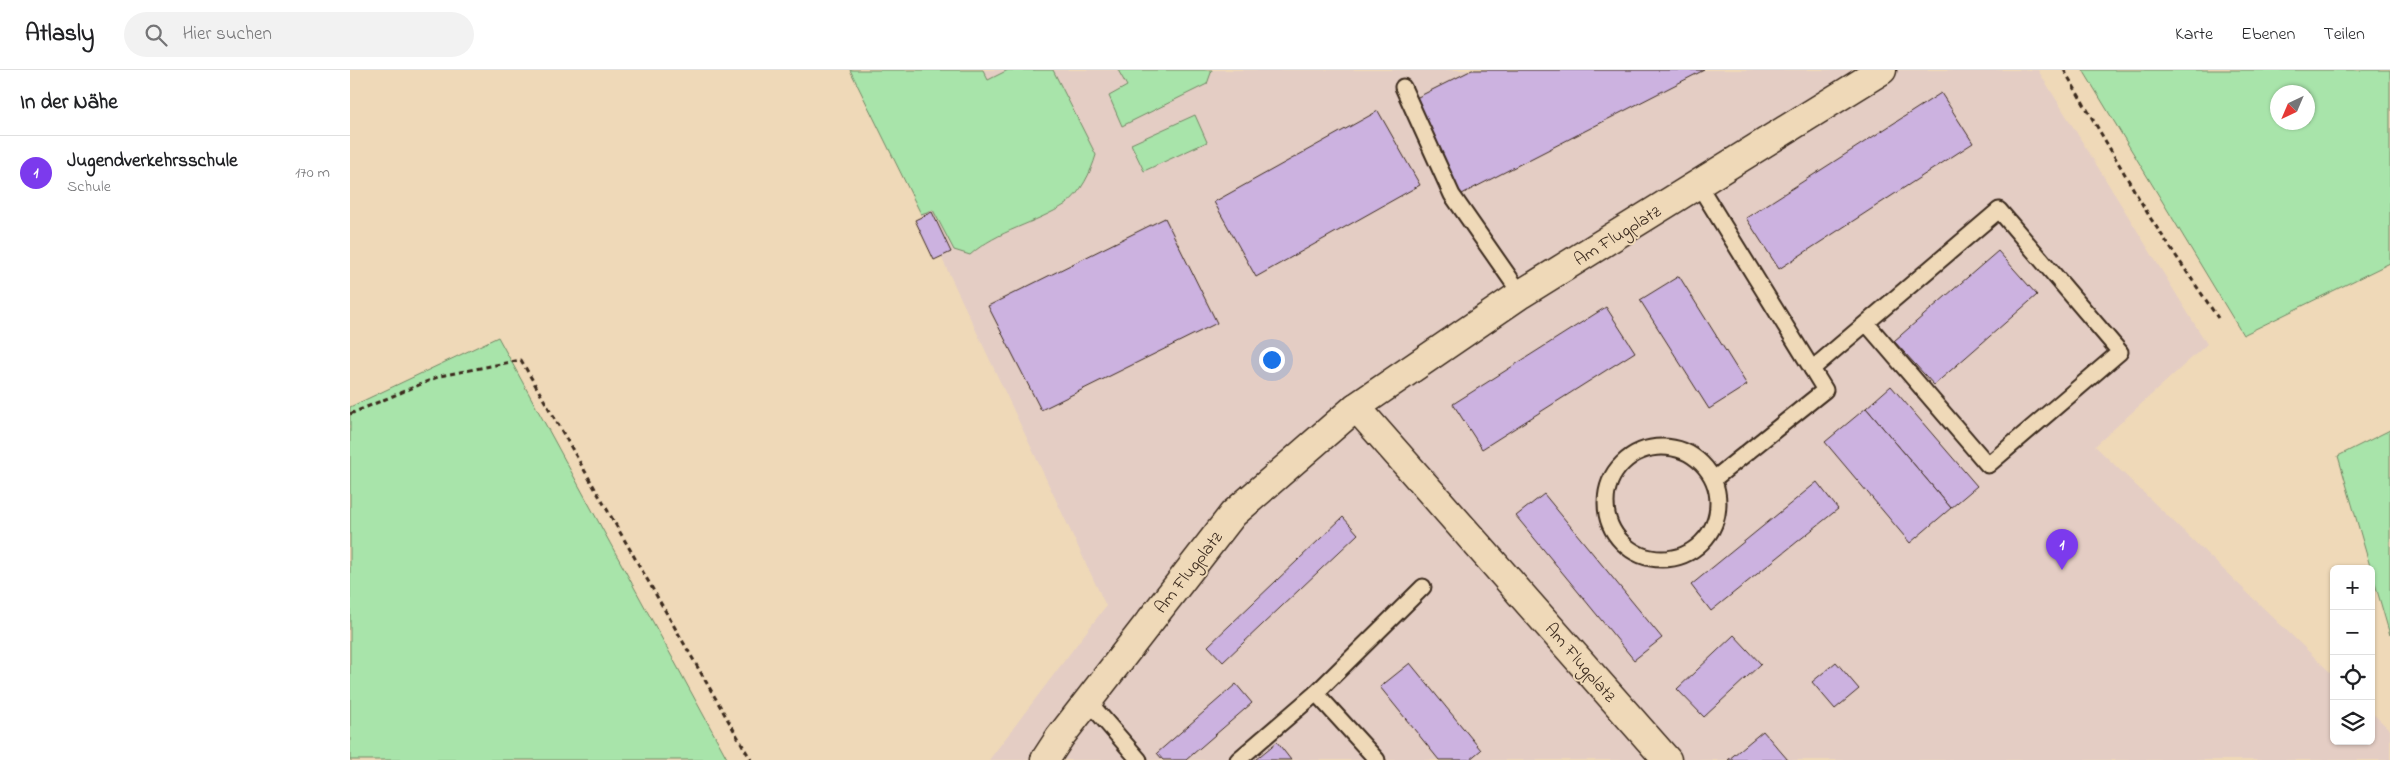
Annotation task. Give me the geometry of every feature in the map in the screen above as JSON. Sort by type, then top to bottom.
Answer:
[{"type":"street","name":"Am Flugplatz","points":[[1045,760],[1088,701],[1233,514],[1356,407],[1521,294],[1882,70]]},
{"type":"street","name":"Am Flugplatz","points":[[1356,407],[1667,760]]},
{"type":"lane","points":[[1403,88],[1452,195],[1521,294]]},
{"type":"lane","points":[[1698,184],[1825,390],[1714,479]]},
{"type":"lane","points":[[1812,369],[1999,210],[2120,352],[1988,465],[1867,324]]},
{"type":"lane","points":[[1654,447],[1673,447],[1690,453],[1704,464],[1714,479],[1719,498],[1718,516],[1710,534],[1697,548],[1680,556],[1661,559],[1642,556],[1626,546],[1613,531],[1606,514],[1606,494],[1612,476],[1623,462],[1638,452],[1654,447]]},
{"type":"lane","points":[[1238,760],[1316,693],[1423,587]]},
{"type":"lane","points":[[1316,693],[1377,760]]},
{"type":"lane","points":[[1088,701],[1139,760]]},
{"type":"path","points":[[2064,70],[2151,219],[2218,318]]},
{"type":"path","points":[[350,414],[440,376],[521,360],[751,760]]},
{"type":"shaded area","points":[[850,70],[2038,70],[2207,344],[2095,446],[2330,672],[2330,745],[2375,745],[2375,716],[2390,730],[2390,760],[989,760],[1106,606],[921,214]]},
{"type":"green space","points":[[850,70],[983,70],[988,80],[1008,70],[1053,70],[1096,155],[1085,182],[1066,204],[992,239],[970,255],[954,250],[933,210],[921,214]]},
{"type":"green space","points":[[1118,70],[1212,70],[1207,84],[1122,126],[1109,96],[1127,86]]},
{"type":"green space","points":[[2083,70],[2390,70],[2390,263],[2243,335]]},
{"type":"green space","points":[[1195,115],[1207,142],[1144,171],[1131,144]]},
{"type":"green space","points":[[498,337],[728,760],[350,760],[350,407]]},
{"type":"green space","points":[[2390,430],[2390,635],[2375,583],[2375,565],[2370,565],[2338,456]]},
{"type":"building","points":[[1472,70],[1704,70],[1458,196],[1410,101]]},
{"type":"building","points":[[1941,93],[1973,143],[1779,269],[1746,218]]},
{"type":"building","points":[[1378,111],[1420,185],[1256,277],[1214,202]]},
{"type":"building","points":[[932,212],[951,252],[934,260],[915,220]]},
{"type":"building","points":[[1165,218],[1217,323],[1041,410],[988,306]]},
{"type":"building","points":[[1998,251],[2037,295],[1934,385],[1894,341]]},
{"type":"building","points":[[1679,276],[1747,385],[1709,409],[1640,300]]},
{"type":"building","points":[[1606,307],[1635,352],[1482,449],[1453,404]]},
{"type":"building","points":[[1891,386],[1977,486],[1951,508],[1866,408]]},
{"type":"building","points":[[1866,408],[1951,508],[1910,543],[1825,442]]},
{"type":"building","points":[[1817,482],[1838,509],[1711,611],[1691,585]]},
{"type":"building","points":[[1544,494],[1662,638],[1634,660],[1516,516]]},
{"type":"building","points":[[1343,517],[1358,534],[1223,662],[1208,646]]},
{"type":"building","points":[[1734,635],[1761,664],[1704,717],[1677,689]]},
{"type":"building","points":[[1836,662],[1859,689],[1835,709],[1812,682]]},
{"type":"building","points":[[1410,663],[1481,750],[1469,760],[1439,760],[1380,687]]},
{"type":"building","points":[[1236,684],[1252,703],[1186,760],[1163,760],[1157,753]]},
{"type":"building","points":[[1763,731],[1788,760],[1728,760]]},
{"type":"building","points":[[1277,742],[1291,760],[1255,760]]},
{"type":"place","name":"Jugendverkehrsschule","points":[[2062,570]]}]
